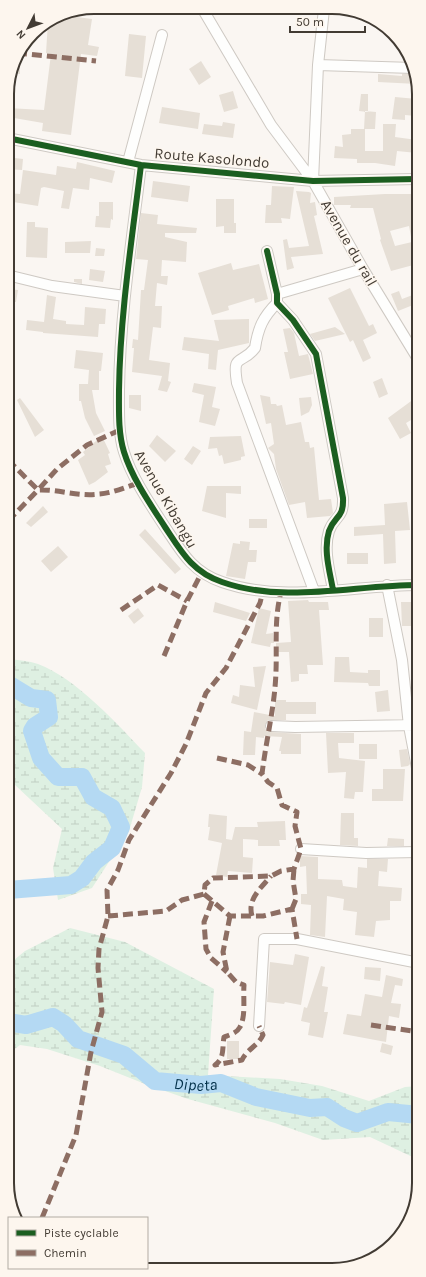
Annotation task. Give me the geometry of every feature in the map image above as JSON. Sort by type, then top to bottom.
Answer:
[{"type":"street","name":"Avenue du rail","points":[[206,14],[271,125],[313,181],[363,269],[412,349]]},
{"type":"street","points":[[313,181],[318,65],[323,14]]},
{"type":"street","points":[[128,162],[162,35]]},
{"type":"street","points":[[318,65],[408,68]]},
{"type":"street","name":"Route Kasolondo","points":[[14,139],[141,165],[313,181],[412,179]]},
{"type":"street","name":"Avenue Kibangu","points":[[141,165],[125,296],[119,368],[119,412],[124,452],[138,483],[162,522],[188,561],[207,576],[224,583],[281,592],[333,590],[387,585],[412,585]]},
{"type":"street","points":[[267,251],[277,299],[316,354],[343,498],[343,508],[340,516],[329,531],[327,541],[333,590]]},
{"type":"street","points":[[314,591],[237,383],[235,369],[236,363],[240,358],[247,355],[255,348],[257,335],[265,315],[277,299],[363,269]]},
{"type":"street","points":[[14,276],[52,286],[125,296]]},
{"type":"street","points":[[387,585],[412,714]]},
{"type":"street","points":[[271,726],[412,725]]},
{"type":"street","points":[[301,849],[366,853],[412,852]]},
{"type":"street","points":[[259,1026],[264,939],[297,939],[412,962]]},
{"type":"green space","points":[[14,660],[38,664],[67,680],[95,703],[145,753],[142,787],[129,831],[92,888],[58,900],[53,868],[62,829],[15,785]]},
{"type":"green space","points":[[70,928],[125,942],[214,989],[208,1075],[280,1079],[322,1086],[369,1101],[405,1087],[412,1086],[412,1157],[370,1137],[323,1140],[275,1123],[188,1099],[100,1066],[47,1049],[20,1045],[14,1049],[14,960],[25,951]]},
{"type":"building","points":[[74,17],[92,19],[88,45],[99,47],[97,56],[81,54],[71,135],[42,131],[43,123],[14,118],[14,108],[44,110],[51,54],[46,53],[46,48],[48,48],[49,27],[58,22]]},
{"type":"building","points":[[129,34],[146,36],[142,78],[125,76]]},
{"type":"building","points":[[201,61],[211,77],[199,85],[189,69]]},
{"type":"building","points":[[19,65],[20,65],[20,74],[17,74]]},
{"type":"building","points":[[378,74],[402,76],[402,74],[409,74],[411,84],[378,82]]},
{"type":"building","points":[[233,91],[238,108],[224,112],[219,95]]},
{"type":"building","points":[[361,94],[368,94],[368,112],[359,111]]},
{"type":"building","points":[[395,97],[412,99],[412,116],[405,115],[405,120],[392,119]]},
{"type":"building","points":[[162,107],[200,113],[198,129],[159,123]]},
{"type":"building","points":[[365,111],[376,112],[375,129],[364,129]]},
{"type":"building","points":[[223,122],[235,124],[233,138],[202,134],[204,124],[222,126]]},
{"type":"building","points":[[383,124],[396,124],[395,137],[412,139],[412,152],[397,151],[395,166],[375,163],[357,163],[357,159],[334,158],[335,146],[343,147],[342,135],[351,134],[351,129],[365,129],[365,151],[383,151]]},
{"type":"building","points":[[14,158],[23,159],[22,170],[14,169]]},
{"type":"building","points":[[77,162],[115,171],[112,183],[90,178],[89,190],[73,188],[69,209],[61,208],[64,191],[44,187],[41,188],[38,206],[14,202],[14,194],[20,194],[23,170],[56,175],[57,166],[76,169]]},
{"type":"building","points":[[153,181],[190,186],[188,202],[151,197]]},
{"type":"building","points":[[272,186],[294,187],[290,219],[281,218],[282,223],[265,223],[266,205],[271,205]]},
{"type":"building","points":[[296,191],[311,193],[310,203],[315,202],[317,215],[314,216],[323,254],[291,257],[294,268],[287,270],[283,240],[287,239],[289,248],[309,246]]},
{"type":"building","points":[[412,194],[412,242],[412,265],[391,271],[380,240],[373,208],[350,208],[351,205],[334,205],[334,197]],"holes":[[[409,226],[412,242],[395,246],[390,231]]]},
{"type":"building","points":[[216,199],[234,199],[234,223],[236,223],[236,233],[224,233],[224,226],[216,227]]},
{"type":"building","points":[[99,202],[113,202],[113,220],[111,219],[110,228],[95,227],[96,216],[99,216]]},
{"type":"building","points":[[141,213],[158,215],[157,224],[197,228],[196,233],[165,233],[165,237],[187,242],[186,262],[162,260],[161,276],[168,276],[167,285],[157,283],[155,306],[162,306],[161,328],[153,327],[149,360],[170,363],[168,381],[171,382],[167,392],[158,390],[162,376],[132,372],[134,348],[132,348],[133,339],[138,340],[141,290],[144,290],[148,260],[136,259]]},
{"type":"building","points":[[27,222],[35,222],[35,227],[48,228],[47,258],[26,257]]},
{"type":"building","points":[[91,241],[90,253],[65,253],[65,242]]},
{"type":"building","points":[[96,248],[105,249],[104,256],[95,256]]},
{"type":"building","points":[[231,263],[233,270],[259,264],[268,299],[255,303],[254,298],[228,306],[229,310],[212,315],[198,273]]},
{"type":"building","points":[[90,269],[105,271],[103,282],[89,280]]},
{"type":"building","points":[[74,279],[82,279],[82,284],[74,282]]},
{"type":"building","points":[[350,288],[369,326],[373,324],[377,333],[363,340],[371,358],[363,362],[353,340],[350,342],[328,298]]},
{"type":"building","points":[[14,290],[18,290],[16,302],[14,302]]},
{"type":"building","points":[[399,291],[402,299],[412,295],[412,305],[398,311],[391,294]]},
{"type":"building","points":[[47,295],[56,297],[53,319],[66,321],[66,324],[84,325],[85,307],[106,309],[105,324],[99,324],[98,337],[43,333],[26,330],[27,320],[44,322]]},
{"type":"building","points":[[249,319],[249,343],[218,350],[216,370],[208,369],[209,354],[182,350],[184,337],[219,341],[214,320]]},
{"type":"building","points":[[335,327],[345,334],[315,341],[310,334]]},
{"type":"building","points":[[290,328],[294,333],[299,356],[308,354],[313,374],[290,379],[284,352],[288,352],[283,329]]},
{"type":"building","points":[[76,350],[103,353],[101,371],[99,371],[99,390],[92,390],[96,413],[105,431],[94,436],[85,418],[81,401],[79,401],[79,384],[88,384],[89,370],[74,368]]},
{"type":"building","points":[[382,378],[388,394],[379,398],[373,382]]},
{"type":"building","points":[[194,383],[216,387],[212,407],[220,409],[215,426],[199,422],[204,395],[192,392]]},
{"type":"building","points":[[129,395],[141,395],[141,411],[129,408]]},
{"type":"building","points":[[260,395],[270,397],[271,404],[276,404],[277,406],[282,405],[286,425],[301,422],[305,442],[309,442],[310,448],[314,447],[319,500],[331,499],[333,513],[330,516],[307,518],[305,502],[289,505],[276,469],[274,454],[268,448],[274,444],[271,423],[266,424]]},
{"type":"building","points":[[311,397],[312,405],[309,412],[301,416],[299,398]]},
{"type":"building","points":[[20,398],[44,430],[35,437],[17,400]]},
{"type":"building","points":[[412,400],[412,420],[406,423],[411,433],[400,439],[388,418]]},
{"type":"building","points":[[157,435],[176,451],[165,462],[149,446]]},
{"type":"building","points":[[102,436],[110,453],[108,454],[111,464],[105,466],[108,472],[89,485],[78,460],[85,455],[83,452]]},
{"type":"building","points":[[241,436],[245,456],[241,457],[241,460],[224,464],[222,455],[219,456],[217,448],[208,449],[210,437]]},
{"type":"building","points":[[193,446],[201,451],[192,465],[184,459]]},
{"type":"building","points":[[207,486],[241,486],[241,494],[226,493],[226,518],[202,511]]},
{"type":"building","points":[[407,502],[410,530],[395,531],[396,563],[384,564],[383,534],[354,536],[354,527],[385,525],[384,504]]},
{"type":"building","points":[[43,506],[48,512],[31,527],[26,523]]},
{"type":"building","points":[[249,519],[267,519],[267,528],[249,528]]},
{"type":"building","points":[[145,529],[181,569],[175,574],[139,535]]},
{"type":"building","points":[[240,541],[250,542],[249,550],[257,550],[256,562],[248,562],[245,579],[226,576],[233,543],[240,544]]},
{"type":"building","points":[[58,546],[68,557],[51,572],[41,561]]},
{"type":"building","points":[[347,553],[368,553],[368,564],[347,564]]},
{"type":"building","points":[[308,600],[309,602],[328,602],[329,610],[319,610],[323,665],[307,665],[308,674],[299,674],[299,681],[291,682],[289,652],[276,652],[276,643],[291,642],[288,601]]},
{"type":"building","points":[[215,602],[250,613],[246,621],[213,612]]},
{"type":"building","points":[[401,602],[412,602],[412,626],[402,626]]},
{"type":"building","points":[[138,608],[144,616],[134,624],[128,616]]},
{"type":"building","points":[[259,608],[271,611],[266,634],[273,633],[274,643],[271,643],[270,647],[251,643]]},
{"type":"building","points":[[369,618],[383,618],[383,637],[369,637]]},
{"type":"building","points":[[335,657],[349,657],[350,672],[368,673],[368,670],[380,670],[380,686],[369,686],[368,683],[334,682]]},
{"type":"building","points":[[266,666],[257,710],[231,703],[233,695],[239,697],[240,685],[255,687],[253,667]]},
{"type":"building","points":[[388,690],[390,711],[377,712],[375,692]]},
{"type":"building","points":[[275,700],[286,700],[286,702],[316,702],[316,714],[286,714],[286,720],[268,720],[265,725],[265,729],[270,732],[301,734],[301,754],[281,754],[281,751],[279,751],[282,737],[264,736],[264,738],[256,737],[255,755],[243,755],[244,731],[251,732],[254,712],[275,716]]},
{"type":"building","points":[[326,733],[354,733],[354,743],[338,743],[339,758],[365,761],[363,792],[355,792],[354,799],[344,798],[346,772],[328,773]]},
{"type":"building","points":[[359,744],[377,744],[377,759],[359,759]]},
{"type":"building","points":[[407,749],[410,764],[408,766],[401,767],[399,750]]},
{"type":"building","points":[[383,769],[405,769],[403,801],[372,801],[372,789],[383,789]]},
{"type":"building","points":[[341,813],[354,813],[354,838],[358,838],[358,846],[340,845]]},
{"type":"building","points":[[209,814],[227,816],[226,839],[232,840],[235,827],[258,827],[257,822],[285,821],[286,840],[279,840],[280,846],[258,846],[258,840],[243,839],[243,857],[253,858],[252,873],[228,871],[227,877],[216,875],[222,843],[208,840],[210,827],[208,827]]},
{"type":"building","points":[[388,838],[404,839],[404,846],[387,846]]},
{"type":"building","points":[[300,856],[318,857],[318,879],[342,880],[343,886],[357,888],[358,867],[367,868],[367,859],[388,859],[387,872],[379,871],[378,886],[402,888],[401,901],[390,901],[390,920],[376,921],[374,937],[355,935],[357,912],[343,910],[344,899],[327,896],[325,937],[310,935],[311,905],[301,904],[301,894],[307,894],[306,866],[300,867]]},
{"type":"building","points":[[295,954],[309,957],[301,1005],[285,1002],[284,1004],[267,1002],[270,962],[293,965]]},
{"type":"building","points":[[321,966],[325,967],[322,986],[328,987],[324,1012],[328,1012],[323,1038],[308,1035],[310,1023],[301,1021],[304,1007],[307,1008]]},
{"type":"building","points":[[365,967],[381,968],[380,981],[364,979]]},
{"type":"building","points":[[386,975],[403,979],[402,986],[395,985],[391,1003],[401,1004],[399,1018],[389,1016],[386,1042],[343,1034],[347,1014],[361,1016],[365,994],[382,997]]},
{"type":"building","points":[[227,1041],[239,1041],[239,1059],[227,1059]]},
{"type":"building","points":[[382,1043],[393,1046],[391,1055],[380,1052]]},
{"type":"waterway","points":[[14,688],[31,698],[47,700],[49,717],[35,726],[32,731],[41,758],[58,777],[82,777],[93,797],[112,808],[121,827],[112,848],[94,862],[82,878],[71,885],[14,890]]},
{"type":"waterway","name":"Dipeta","points":[[14,1023],[26,1025],[53,1017],[64,1024],[78,1039],[124,1055],[155,1081],[201,1085],[221,1083],[256,1097],[310,1108],[327,1107],[344,1118],[357,1123],[388,1112],[412,1114]]},
{"type":"marked path","points":[[24,54],[96,61]]},
{"type":"marked path","points":[[14,466],[38,490],[57,469],[87,445],[120,430]]},
{"type":"marked path","points":[[14,515],[38,490],[91,495],[119,490],[138,483]]},
{"type":"marked path","points":[[164,656],[187,601],[202,572]]},
{"type":"marked path","points":[[121,610],[158,585],[187,601]]},
{"type":"marked path","points":[[42,1217],[76,1135],[91,1052],[102,1012],[98,968],[99,949],[108,916],[107,890],[118,870],[129,840],[171,773],[186,744],[206,693],[226,668],[260,603],[263,591]]},
{"type":"marked path","points":[[108,916],[166,911],[182,900],[204,894],[205,885],[213,878],[271,876],[281,871],[294,869],[301,849],[295,826],[297,812],[282,805],[277,788],[268,782],[262,774],[274,697],[277,622],[281,592]]},
{"type":"marked path","points":[[217,758],[248,765],[262,774]]},
{"type":"marked path","points":[[292,909],[296,899],[293,881],[294,869]]},
{"type":"marked path","points":[[252,916],[251,904],[253,899],[259,889],[271,876]]},
{"type":"marked path","points":[[204,894],[230,916],[263,916],[292,909],[297,939]]},
{"type":"marked path","points":[[212,901],[204,922],[206,949],[211,958],[227,972]]},
{"type":"marked path","points":[[230,916],[223,952],[227,972],[236,982],[244,985],[244,1012],[239,1029],[233,1034],[224,1037],[222,1056],[215,1065],[242,1060],[244,1056],[261,1039],[263,1035],[259,1026]]},
{"type":"marked path","points":[[371,1025],[412,1031]]},
{"type":"cycle path","points":[[14,139],[141,165],[313,181],[412,179]]},
{"type":"cycle path","points":[[141,165],[127,277],[122,334],[119,390],[120,429],[122,445],[127,462],[148,500],[171,536],[188,560],[203,573],[222,582],[246,588],[270,592],[294,593],[412,585]]},
{"type":"cycle path","points":[[267,251],[277,294],[277,303],[293,320],[316,354],[343,498],[342,510],[331,526],[327,538],[327,553],[333,590]]}]
